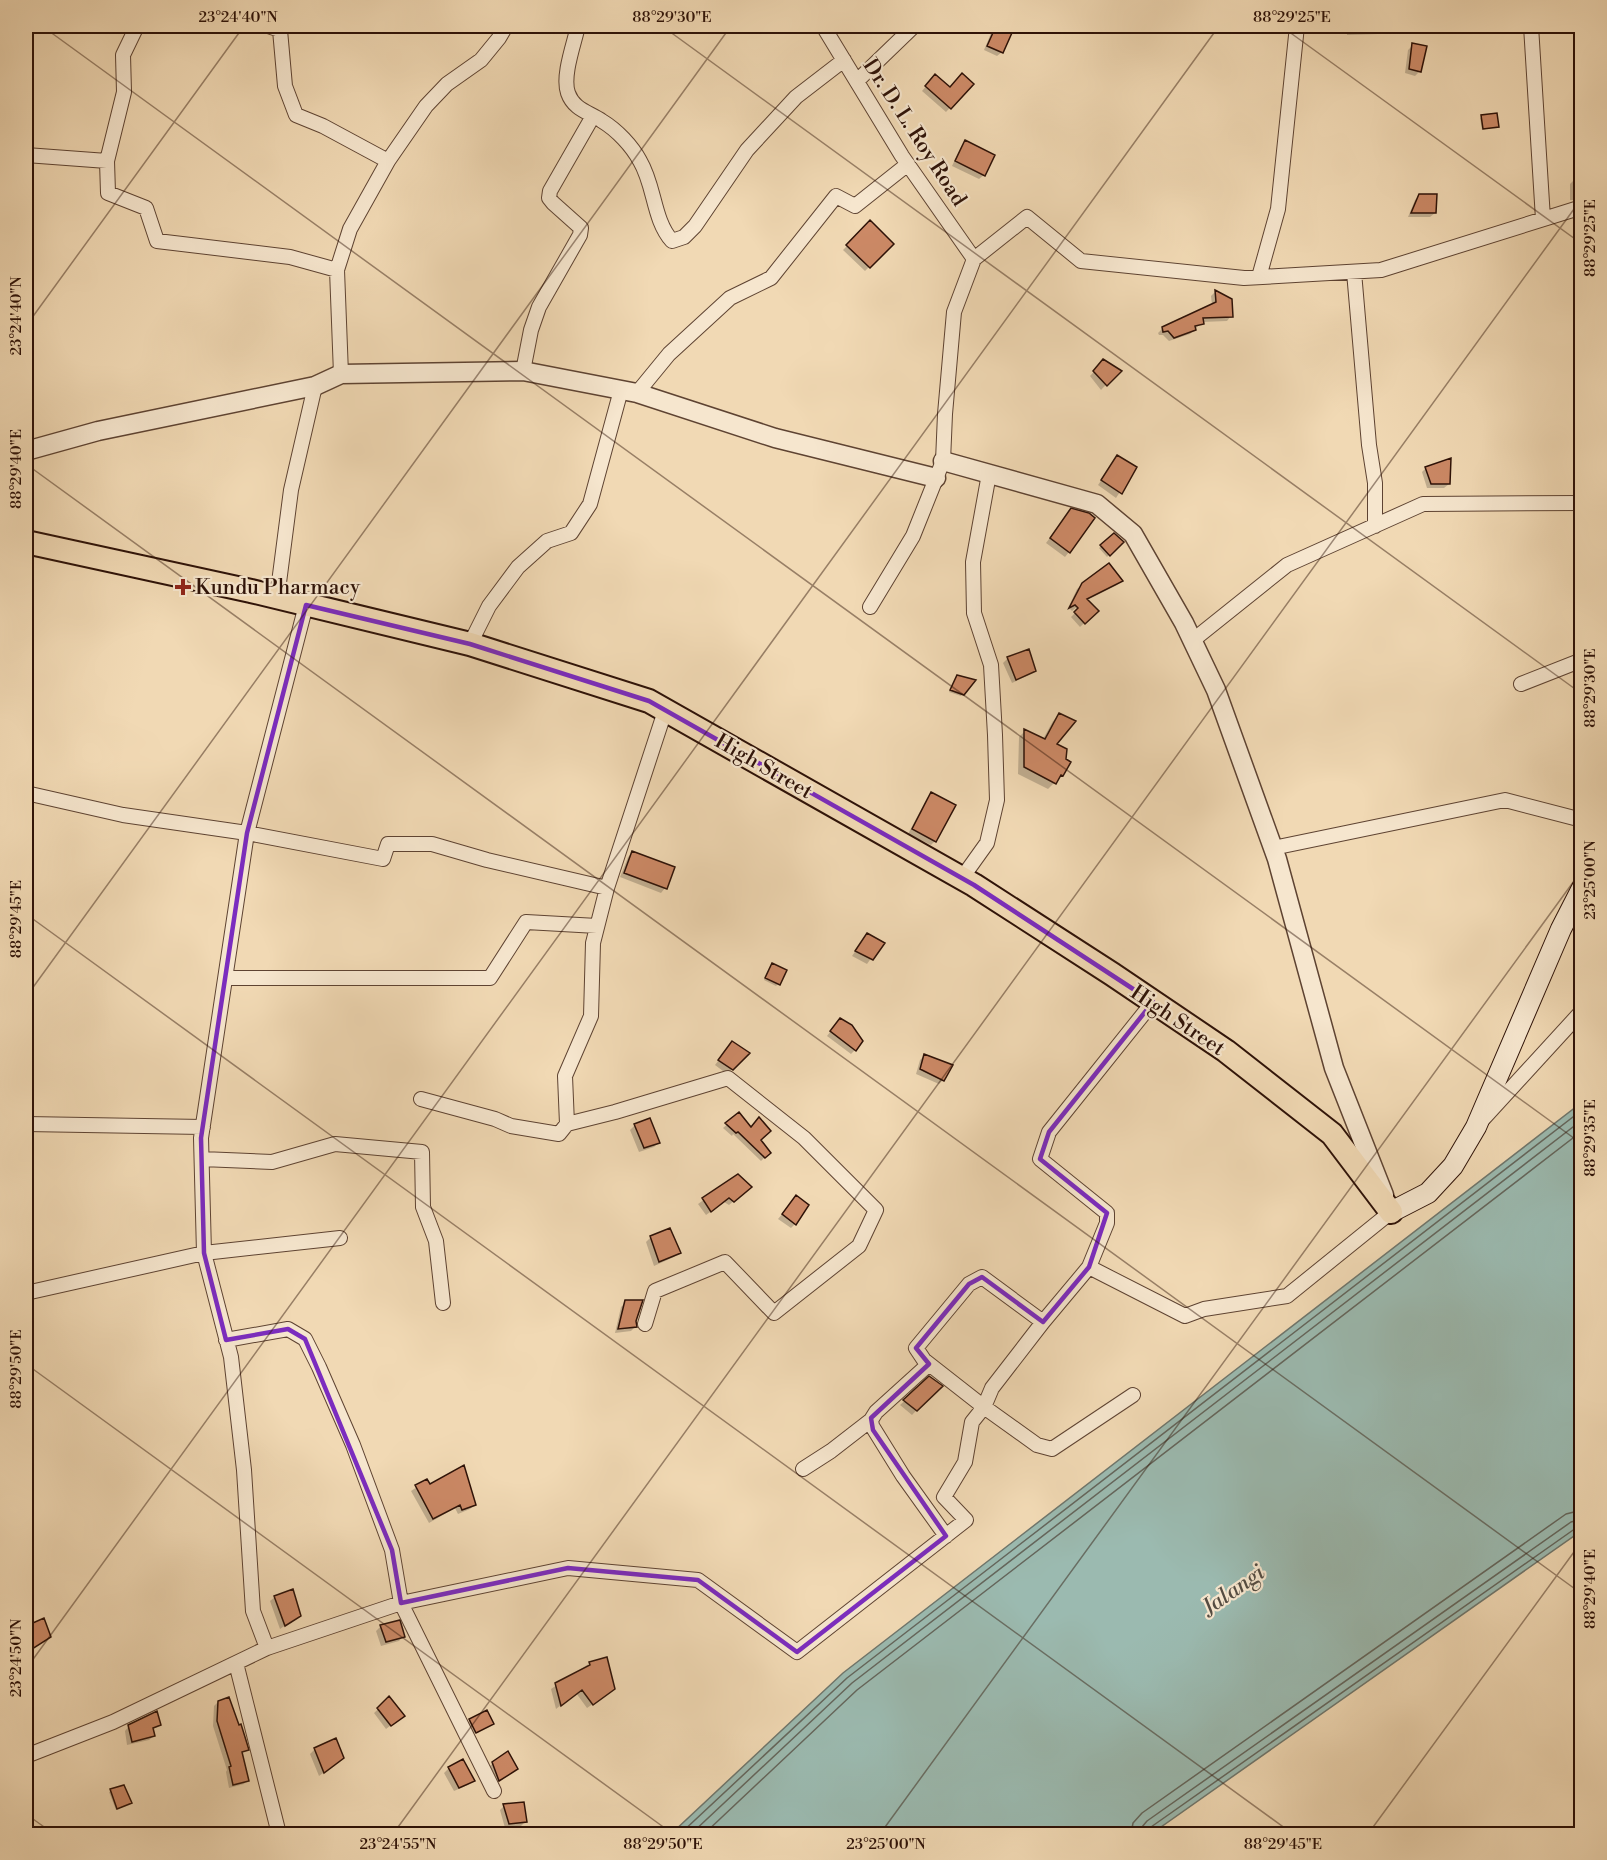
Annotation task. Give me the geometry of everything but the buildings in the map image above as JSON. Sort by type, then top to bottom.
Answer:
[{"type":"main road","name":"High Street","points":[[26,542],[470,644],[649,701],[962,878],[1226,1051],[1332,1134],[1390,1212]]},
{"type":"main road","points":[[1390,1212],[1428,1193],[1453,1166],[1476,1127],[1561,929],[1581,888]]},
{"type":"street","points":[[137,26],[123,55],[124,92],[107,161],[108,193],[146,208],[157,241],[290,257],[337,270]]},
{"type":"street","points":[[341,374],[337,270],[350,229],[388,161],[426,106],[447,84],[481,60],[506,26]]},
{"type":"street","points":[[578,26],[566,76],[567,92],[574,105],[603,121],[620,136],[641,161],[664,232],[672,241],[684,237],[695,226],[747,150],[796,97],[844,60]]},
{"type":"street","name":"Dr. D. L. Roy Road","points":[[823,26],[908,164],[974,259]]},
{"type":"street","points":[[856,81],[914,26]]},
{"type":"street","points":[[1259,277],[1278,209],[1297,26]]},
{"type":"street","points":[[1531,26],[1543,219]]},
{"type":"street","points":[[276,27],[285,86],[296,115],[323,126],[388,161]]},
{"type":"street","points":[[523,371],[531,330],[539,306],[580,235],[581,228],[553,203],[549,198],[549,191],[593,116]]},
{"type":"street","points":[[26,155],[107,161]]},
{"type":"street","points":[[470,644],[489,606],[518,567],[547,541],[571,533],[584,516],[629,391],[730,298],[771,278],[837,196],[855,206],[908,164]]},
{"type":"street","points":[[870,607],[913,536],[939,469],[954,312],[974,259],[1027,217],[1080,261],[1244,278],[1381,270],[1581,207]]},
{"type":"street","points":[[1354,272],[1369,445],[1375,483],[1375,526]]},
{"type":"street","points":[[26,451],[98,431],[315,386],[341,374],[523,371],[629,391],[775,438],[939,469],[990,474],[1097,504],[1133,534],[1192,641],[1216,690],[1273,848],[1334,1068],[1390,1212],[1287,1296],[1204,1309],[1185,1316],[1089,1267]]},
{"type":"street","points":[[277,598],[291,490],[315,386]]},
{"type":"street","points":[[962,878],[987,843],[997,800],[990,665],[974,613],[973,562],[990,474]]},
{"type":"street","points":[[1192,641],[1287,565],[1423,504],[1581,502]]},
{"type":"street","points":[[267,1648],[253,1611],[244,1470],[231,1357],[204,1253],[203,1127],[247,833],[306,605]]},
{"type":"street","points":[[1521,684],[1581,660]]},
{"type":"street","points":[[567,1124],[565,1076],[591,1016],[593,943],[597,926],[607,888],[665,711]]},
{"type":"street","points":[[26,793],[123,815],[247,833],[383,859],[388,844],[432,844],[487,860],[607,888]]},
{"type":"street","points":[[1273,848],[1505,800],[1581,820]]},
{"type":"street","points":[[231,978],[490,978],[526,922],[597,926]]},
{"type":"street","points":[[26,1756],[113,1722],[267,1648],[401,1603],[568,1568],[698,1580],[797,1652],[966,1520],[944,1497],[965,1462],[972,1422],[984,1407],[992,1388],[1089,1267],[1107,1223],[1107,1213],[1040,1159],[1049,1132],[1153,1002]]},
{"type":"street","points":[[1476,1127],[1581,1011]]},
{"type":"street","points":[[421,1099],[495,1119],[511,1126],[559,1134],[567,1124],[728,1078],[804,1138],[876,1210],[859,1246],[774,1313],[725,1262],[655,1291],[645,1324]]},
{"type":"street","points":[[26,1124],[203,1127]]},
{"type":"street","points":[[202,1159],[272,1162],[335,1144],[422,1152],[423,1207],[436,1241],[443,1303]]},
{"type":"street","points":[[26,1293],[204,1253],[340,1238]]},
{"type":"street","points":[[1043,1322],[982,1276],[969,1284],[916,1348],[929,1364],[984,1407],[1037,1445],[1052,1449],[1133,1395]]},
{"type":"street","points":[[226,1341],[288,1329],[305,1339],[352,1445],[392,1550],[401,1603],[494,1791]]},
{"type":"street","points":[[803,1469],[871,1420],[876,1412],[929,1364]]},
{"type":"street","points":[[871,1420],[873,1430],[946,1536]]},
{"type":"street","points":[[236,1663],[281,1834]]},
{"type":"highlighted area","points":[[306,605],[470,644],[649,701],[974,885],[1153,1002],[1049,1132],[1040,1159],[1107,1213],[1089,1267],[1043,1322],[982,1277],[969,1284],[916,1348],[929,1364],[871,1418],[873,1430],[946,1536],[797,1652],[698,1580],[568,1568],[401,1603],[392,1550],[305,1339],[288,1329],[226,1340],[204,1253],[201,1138],[247,833]]},
{"type":"water","name":"Jalangi","points":[[1581,1103],[1581,1531],[1151,1834],[671,1834],[843,1673]]},
{"type":"place","name":"Kundu Pharmacy","points":[[183,587]]}]
